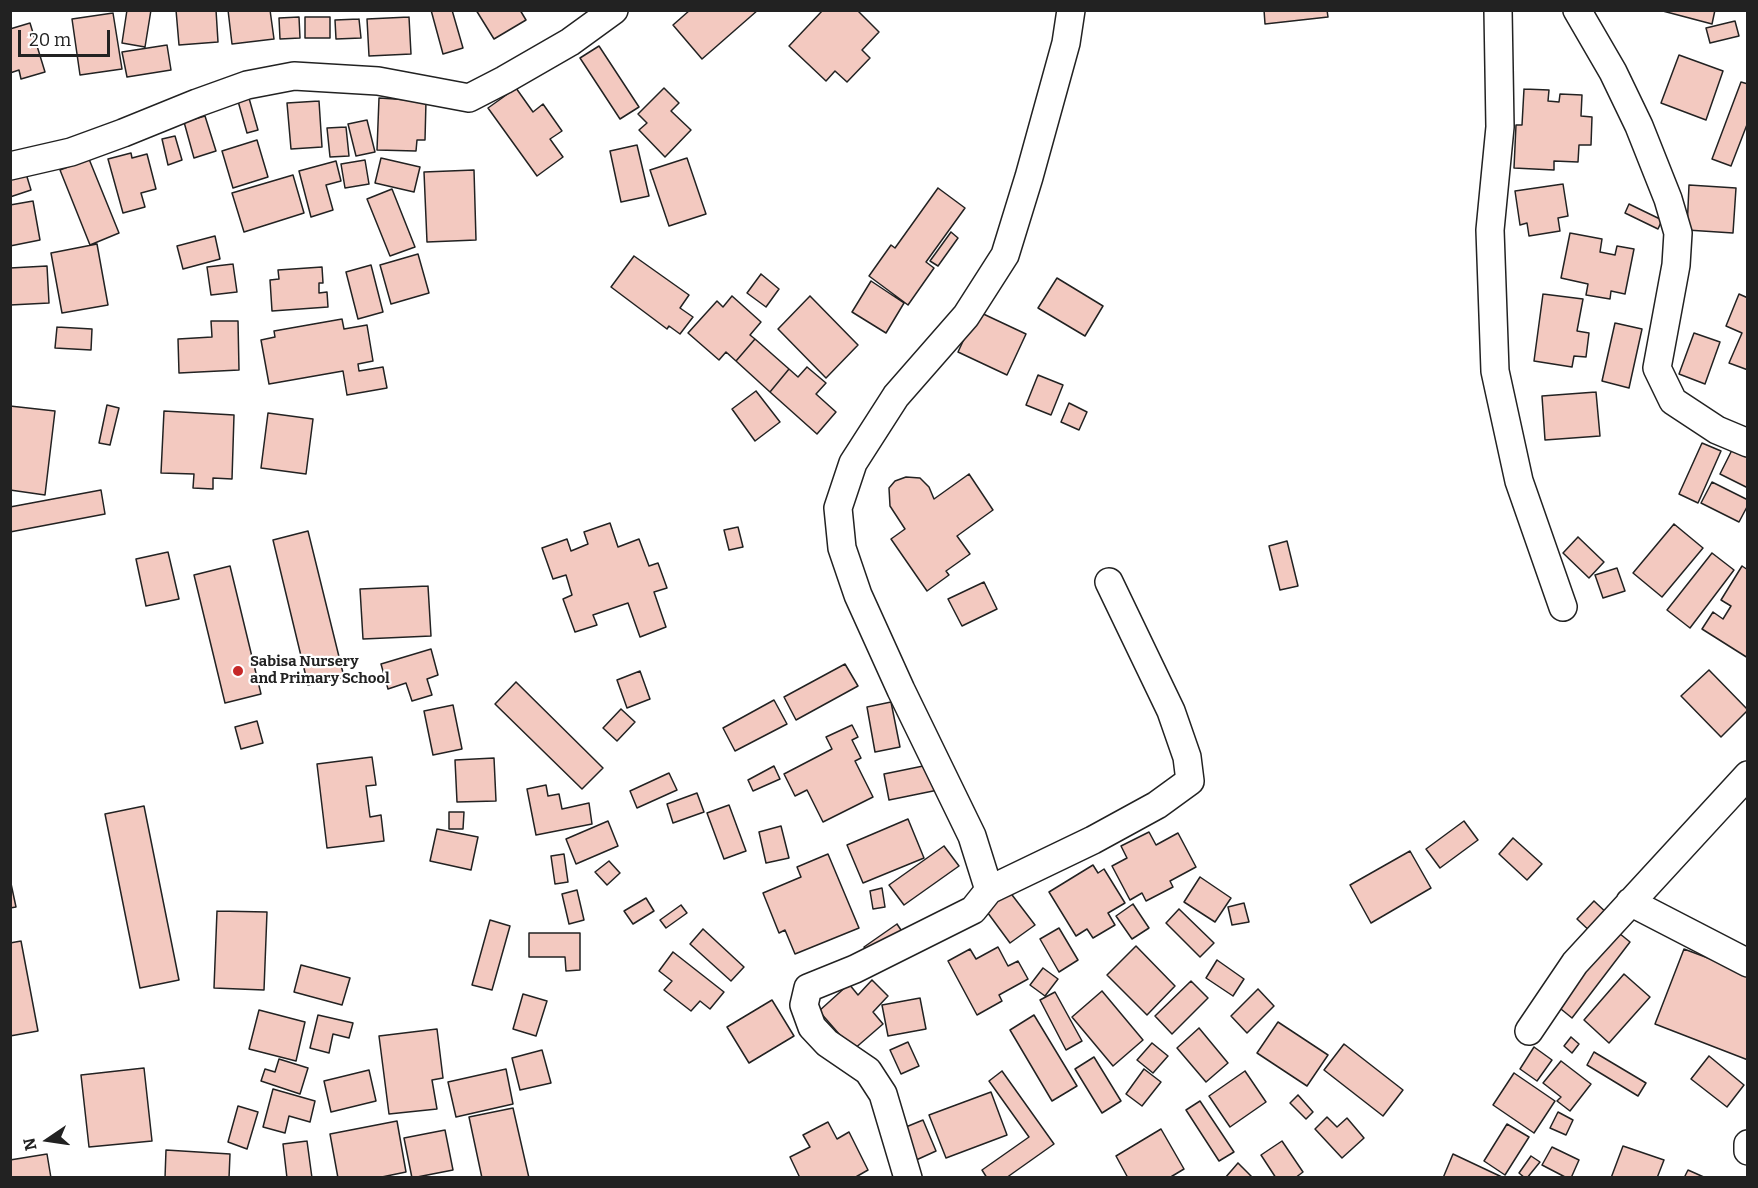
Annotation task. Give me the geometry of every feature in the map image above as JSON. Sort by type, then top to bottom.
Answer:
[{"type":"street","points":[[10,166],[71,152],[247,85],[294,76],[378,81],[469,98],[570,42],[614,10]]},
{"type":"street","points":[[989,890],[972,836],[858,595],[842,548],[838,508],[853,463],[896,396],[966,316],[1005,255],[1066,43],[1071,10]]},
{"type":"street","points":[[1498,10],[1500,127],[1490,230],[1495,371],[1519,482],[1563,608]]},
{"type":"street","points":[[1577,10],[1639,126],[1668,199],[1678,233],[1676,265],[1657,368],[1673,401],[1718,430],[1748,443]]},
{"type":"street","points":[[908,1178],[883,1094],[868,1071],[827,1043],[813,1027],[804,1005],[808,988],[855,969],[973,910],[989,890],[1102,835],[1157,805],[1190,781],[1187,757],[1171,711],[1109,582]]},
{"type":"street","points":[[1529,1031],[1575,963],[1748,775]]},
{"type":"street","points":[[1630,902],[1748,963]]},
{"type":"street","points":[[1748,1144],[1748,1151]]},
{"type":"building","points":[[127,10],[151,10],[145,47],[122,43]]},
{"type":"building","points":[[176,10],[216,10],[218,42],[179,45]]},
{"type":"building","points":[[228,10],[270,10],[274,39],[232,44]]},
{"type":"building","points":[[431,10],[452,10],[463,48],[443,54]]},
{"type":"building","points":[[476,10],[520,10],[526,20],[494,39]]},
{"type":"building","points":[[690,10],[758,10],[702,59],[673,25]]},
{"type":"building","points":[[823,10],[857,10],[879,32],[862,50],[870,58],[847,82],[835,71],[826,81],[789,46]]},
{"type":"building","points":[[1264,10],[1327,10],[1328,17],[1265,24]]},
{"type":"building","points":[[1659,10],[1715,10],[1712,24]]},
{"type":"building","points":[[113,13],[122,69],[80,75],[72,19]]},
{"type":"building","points":[[299,17],[300,38],[280,39],[279,18]]},
{"type":"building","points":[[305,17],[330,17],[330,38],[305,38]]},
{"type":"building","points":[[409,17],[411,54],[369,56],[367,19]]},
{"type":"building","points":[[359,19],[361,38],[336,39],[335,20]]},
{"type":"building","points":[[1735,21],[1739,36],[1710,43],[1706,28]]},
{"type":"building","points":[[30,23],[45,72],[21,79],[19,70],[10,73],[10,29]]},
{"type":"building","points":[[167,45],[171,70],[127,77],[122,52]]},
{"type":"building","points":[[599,46],[639,107],[620,119],[580,58]]},
{"type":"building","points":[[1679,55],[1723,71],[1706,120],[1661,103]]},
{"type":"building","points":[[1741,82],[1748,84],[1748,122],[1731,166],[1712,159]]},
{"type":"building","points":[[516,88],[533,112],[543,104],[562,131],[550,139],[563,157],[537,176],[488,108]]},
{"type":"building","points":[[664,88],[679,103],[671,111],[691,130],[665,157],[639,130],[647,123],[638,114]]},
{"type":"building","points":[[1524,89],[1549,90],[1548,101],[1559,102],[1560,94],[1582,95],[1581,116],[1592,117],[1591,145],[1579,145],[1578,162],[1554,161],[1554,170],[1514,168],[1516,125],[1522,125]]},
{"type":"building","points":[[247,91],[258,130],[247,133],[236,94]]},
{"type":"building","points":[[379,98],[426,101],[425,140],[417,140],[416,151],[377,150]]},
{"type":"building","points":[[319,101],[322,147],[291,149],[287,103]]},
{"type":"building","points":[[205,116],[216,151],[194,158],[184,122]]},
{"type":"building","points":[[367,120],[375,152],[356,156],[348,124]]},
{"type":"building","points":[[346,127],[349,156],[330,157],[327,128]]},
{"type":"building","points":[[175,136],[182,160],[168,165],[162,139]]},
{"type":"building","points":[[257,140],[268,177],[233,188],[222,151]]},
{"type":"building","points":[[637,145],[649,196],[621,202],[610,151]]},
{"type":"building","points":[[131,153],[132,158],[147,154],[156,189],[141,193],[145,207],[123,213],[108,159]]},
{"type":"building","points":[[381,158],[420,167],[414,192],[375,183]]},
{"type":"building","points":[[687,158],[706,214],[669,226],[650,170]]},
{"type":"building","points":[[89,159],[119,233],[90,245],[60,170]]},
{"type":"building","points":[[365,160],[369,184],[345,188],[341,164]]},
{"type":"building","points":[[336,161],[341,181],[326,185],[333,210],[311,217],[299,171]]},
{"type":"building","points":[[24,167],[31,190],[10,197],[10,172]]},
{"type":"building","points":[[474,170],[476,240],[427,242],[424,172]]},
{"type":"building","points":[[293,175],[304,213],[244,232],[232,193]]},
{"type":"building","points":[[1563,184],[1568,216],[1558,218],[1560,231],[1529,236],[1527,223],[1520,225],[1515,191]]},
{"type":"building","points":[[1689,185],[1736,188],[1733,233],[1687,230]]},
{"type":"building","points":[[938,188],[965,208],[926,262],[934,268],[908,305],[869,276],[891,245],[895,248]]},
{"type":"building","points":[[392,189],[415,247],[390,256],[367,199]]},
{"type":"building","points":[[33,201],[40,240],[10,246],[10,205]]},
{"type":"building","points":[[1629,204],[1662,220],[1658,229],[1625,213]]},
{"type":"building","points":[[951,232],[958,238],[938,266],[930,261]]},
{"type":"building","points":[[1570,233],[1602,239],[1600,252],[1615,255],[1617,246],[1634,249],[1625,294],[1611,291],[1610,299],[1586,295],[1588,284],[1561,278]]},
{"type":"building","points":[[215,236],[220,259],[183,269],[177,246]]},
{"type":"building","points":[[97,244],[108,305],[62,313],[51,253]]},
{"type":"building","points":[[418,254],[429,293],[391,304],[380,265]]},
{"type":"building","points":[[634,256],[689,295],[680,308],[693,317],[680,334],[669,326],[667,329],[611,287]]},
{"type":"building","points":[[233,264],[237,292],[211,295],[207,267]]},
{"type":"building","points":[[371,265],[383,312],[358,319],[346,272]]},
{"type":"building","points":[[47,266],[49,303],[10,305],[10,268]]},
{"type":"building","points":[[322,267],[323,283],[319,283],[319,293],[327,292],[328,307],[272,311],[270,280],[279,279],[278,270]]},
{"type":"building","points":[[761,274],[779,289],[766,307],[747,293]]},
{"type":"building","points":[[1057,278],[1103,306],[1085,336],[1038,308]]},
{"type":"building","points":[[871,281],[904,303],[886,333],[852,312]]},
{"type":"building","points":[[1543,294],[1583,299],[1577,331],[1589,333],[1586,357],[1574,356],[1572,367],[1534,361]]},
{"type":"building","points":[[1739,294],[1748,298],[1748,370],[1729,363],[1742,333],[1726,326]]},
{"type":"building","points":[[732,296],[761,322],[750,335],[755,339],[736,361],[726,352],[719,360],[688,333],[717,301],[723,307]]},
{"type":"building","points":[[810,296],[858,345],[826,378],[778,329]]},
{"type":"building","points":[[977,311],[1026,334],[1007,375],[958,352]]},
{"type":"building","points":[[342,319],[344,329],[367,325],[373,361],[358,364],[359,371],[383,367],[387,388],[347,395],[343,371],[269,384],[261,340],[275,337],[274,331]]},
{"type":"building","points":[[211,321],[238,321],[239,370],[179,373],[178,339],[212,337]]},
{"type":"building","points":[[1615,323],[1642,329],[1629,388],[1602,381]]},
{"type":"building","points":[[57,327],[92,329],[91,350],[55,348]]},
{"type":"building","points":[[1694,333],[1720,342],[1705,384],[1679,374]]},
{"type":"building","points":[[755,339],[789,369],[770,392],[736,361]]},
{"type":"building","points":[[807,367],[826,383],[816,394],[836,412],[817,434],[770,392],[789,369],[798,377]]},
{"type":"building","points":[[1038,375],[1063,385],[1051,415],[1026,405]]},
{"type":"building","points":[[756,391],[780,422],[755,441],[732,409]]},
{"type":"building","points":[[1596,392],[1600,436],[1545,440],[1542,396]]},
{"type":"building","points":[[1069,403],[1087,412],[1079,430],[1061,422]]},
{"type":"building","points":[[107,405],[119,408],[110,445],[99,443]]},
{"type":"building","points":[[10,406],[55,411],[45,495],[10,490]]},
{"type":"building","points":[[164,411],[234,415],[232,479],[213,478],[213,489],[193,488],[194,474],[161,473]]},
{"type":"building","points":[[268,413],[313,419],[306,474],[261,468]]},
{"type":"building","points":[[1702,443],[1721,451],[1698,503],[1679,494]]},
{"type":"building","points":[[1733,448],[1748,456],[1748,488],[1720,474]]},
{"type":"building","points":[[969,474],[993,510],[957,536],[970,554],[946,571],[949,575],[927,591],[891,539],[905,529],[890,506],[889,488],[895,481],[906,477],[920,478],[929,487],[934,499]]},
{"type":"building","points":[[1712,482],[1748,500],[1748,505],[1739,522],[1701,503]]},
{"type":"building","points":[[101,490],[105,514],[10,532],[10,507]]},
{"type":"building","points":[[610,523],[618,547],[639,539],[649,566],[658,563],[667,588],[654,592],[666,627],[640,637],[628,603],[593,615],[597,625],[575,632],[563,599],[572,595],[566,575],[553,579],[542,548],[567,539],[571,551],[588,544],[584,532]]},
{"type":"building","points":[[1674,524],[1703,548],[1662,597],[1633,573]]},
{"type":"building","points":[[738,527],[743,547],[729,550],[724,530]]},
{"type":"building","points":[[308,531],[344,677],[308,685],[273,540]]},
{"type":"building","points":[[1578,537],[1604,562],[1589,578],[1563,553]]},
{"type":"building","points":[[1287,541],[1298,586],[1280,590],[1269,546]]},
{"type":"building","points":[[168,552],[179,599],[146,606],[136,559]]},
{"type":"building","points":[[1712,553],[1734,570],[1690,628],[1667,610]]},
{"type":"building","points":[[230,566],[261,694],[225,703],[194,575]]},
{"type":"building","points":[[1742,566],[1748,570],[1748,658],[1702,629],[1713,612],[1723,619],[1731,606],[1721,600]]},
{"type":"building","points":[[1617,568],[1625,591],[1603,598],[1595,575]]},
{"type":"building","points":[[984,582],[997,609],[962,626],[948,599]]},
{"type":"building","points":[[428,586],[431,636],[363,639],[360,589]]},
{"type":"building","points":[[431,649],[438,675],[427,679],[432,695],[412,701],[406,683],[388,689],[381,664]]},
{"type":"building","points":[[845,664],[858,686],[796,720],[784,697]]},
{"type":"building","points":[[1709,670],[1748,710],[1721,737],[1681,696]]},
{"type":"building","points":[[640,671],[650,699],[627,708],[617,680]]},
{"type":"building","points":[[516,682],[603,768],[582,789],[495,704]]},
{"type":"building","points":[[774,700],[787,724],[735,751],[723,728]]},
{"type":"building","points":[[891,702],[900,747],[875,752],[867,707]]},
{"type":"building","points":[[453,705],[462,749],[433,755],[424,711]]},
{"type":"building","points":[[621,709],[635,722],[617,741],[603,728]]},
{"type":"building","points":[[257,721],[263,743],[241,749],[235,727]]},
{"type":"building","points":[[852,725],[858,737],[852,740],[861,758],[855,761],[873,797],[823,822],[807,790],[795,796],[784,774],[832,749],[826,737]]},
{"type":"building","points":[[372,757],[376,785],[366,786],[370,817],[381,815],[384,841],[327,848],[317,764]]},
{"type":"building","points":[[494,758],[496,801],[457,802],[455,760]]},
{"type":"building","points":[[933,764],[938,790],[889,800],[884,774]]},
{"type":"building","points":[[774,766],[780,779],[753,791],[748,780]]},
{"type":"building","points":[[669,773],[677,790],[637,808],[630,791]]},
{"type":"building","points":[[546,785],[548,796],[559,794],[562,809],[589,803],[592,824],[536,835],[527,789]]},
{"type":"building","points":[[697,793],[704,812],[673,823],[667,804]]},
{"type":"building","points":[[729,805],[746,851],[724,859],[707,813]]},
{"type":"building","points":[[144,806],[179,980],[140,988],[105,814]]},
{"type":"building","points":[[449,812],[464,812],[463,829],[449,829]]},
{"type":"building","points":[[908,819],[924,858],[863,883],[847,845]]},
{"type":"building","points":[[608,821],[618,846],[576,864],[566,839]]},
{"type":"building","points":[[1464,821],[1478,840],[1440,868],[1426,849]]},
{"type":"building","points":[[781,826],[789,858],[766,863],[759,832]]},
{"type":"building","points":[[437,829],[478,837],[471,870],[430,861]]},
{"type":"building","points":[[1149,832],[1156,845],[1178,833],[1196,867],[1170,881],[1173,887],[1146,901],[1142,893],[1130,900],[1112,866],[1127,858],[1121,846]]},
{"type":"building","points":[[1513,838],[1542,864],[1527,880],[1499,854]]},
{"type":"building","points":[[944,846],[959,866],[904,905],[889,885]]},
{"type":"building","points":[[1410,851],[1431,888],[1371,923],[1350,885]]},
{"type":"building","points":[[564,854],[568,882],[555,884],[551,856]]},
{"type":"building","points":[[828,854],[859,928],[795,954],[785,930],[779,933],[763,893],[801,877],[797,867]]},
{"type":"building","points":[[609,861],[620,873],[607,885],[595,872]]},
{"type":"building","points":[[1093,865],[1098,873],[1104,869],[1125,903],[1108,913],[1115,925],[1093,938],[1087,929],[1076,936],[1049,892]]},
{"type":"building","points":[[1200,877],[1231,898],[1215,922],[1184,902]]},
{"type":"building","points":[[10,879],[16,907],[10,908]]},
{"type":"building","points":[[1006,887],[1035,925],[1010,943],[982,905]]},
{"type":"building","points":[[882,888],[885,907],[873,909],[870,891]]},
{"type":"building","points":[[577,890],[584,920],[569,924],[562,894]]},
{"type":"building","points":[[646,898],[654,911],[633,924],[624,911]]},
{"type":"building","points":[[1594,901],[1610,916],[1593,934],[1577,919]]},
{"type":"building","points":[[1244,903],[1249,922],[1232,925],[1228,907]]},
{"type":"building","points":[[1133,904],[1149,928],[1132,939],[1116,916]]},
{"type":"building","points":[[681,905],[687,913],[666,928],[660,920]]},
{"type":"building","points":[[1179,909],[1214,943],[1200,957],[1166,923]]},
{"type":"building","points":[[217,911],[267,912],[264,990],[214,988]]},
{"type":"building","points":[[490,920],[510,926],[492,990],[472,985]]},
{"type":"building","points":[[897,924],[903,933],[870,956],[864,947]]},
{"type":"building","points":[[1059,928],[1078,960],[1059,972],[1040,939]]},
{"type":"building","points":[[703,929],[744,967],[731,981],[690,944]]},
{"type":"building","points":[[1614,929],[1630,942],[1572,1018],[1556,1005]]},
{"type":"building","points":[[529,933],[580,933],[580,970],[566,971],[565,957],[529,957]]},
{"type":"building","points":[[21,941],[38,1031],[10,1036],[10,943]]},
{"type":"building","points":[[1136,946],[1175,986],[1147,1015],[1107,975]]},
{"type":"building","points":[[998,947],[1008,966],[1018,961],[1028,979],[999,995],[1002,1001],[977,1015],[948,961],[970,949],[976,959]]},
{"type":"building","points":[[1684,949],[1748,973],[1748,1060],[1655,1024]]},
{"type":"building","points":[[673,952],[724,992],[710,1009],[700,1001],[691,1011],[664,990],[672,981],[659,971]]},
{"type":"building","points":[[1217,960],[1244,979],[1233,996],[1206,978]]},
{"type":"building","points":[[301,965],[350,978],[342,1005],[294,992]]},
{"type":"building","points":[[1043,968],[1058,979],[1045,996],[1030,985]]},
{"type":"building","points":[[1624,974],[1650,997],[1609,1043],[1584,1020]]},
{"type":"building","points":[[872,980],[888,996],[873,1012],[883,1024],[853,1050],[819,1011],[849,984],[858,995]]},
{"type":"building","points":[[1191,981],[1208,998],[1172,1034],[1155,1016]]},
{"type":"building","points":[[1258,989],[1274,1006],[1247,1033],[1231,1016]]},
{"type":"building","points":[[1102,991],[1143,1040],[1113,1066],[1072,1017]]},
{"type":"building","points":[[1055,992],[1082,1041],[1066,1050],[1040,1000]]},
{"type":"building","points":[[523,994],[547,1001],[536,1036],[513,1029]]},
{"type":"building","points":[[920,998],[926,1029],[888,1036],[882,1005]]},
{"type":"building","points":[[772,1000],[794,1036],[749,1063],[727,1027]]},
{"type":"building","points":[[259,1010],[305,1022],[296,1061],[249,1049]]},
{"type":"building","points":[[318,1015],[353,1023],[349,1038],[333,1034],[329,1053],[310,1048]]},
{"type":"building","points":[[1034,1015],[1077,1086],[1052,1101],[1010,1030]]},
{"type":"building","points":[[1278,1022],[1328,1055],[1307,1086],[1257,1053]]},
{"type":"building","points":[[1199,1028],[1228,1063],[1206,1082],[1177,1048]]},
{"type":"building","points":[[437,1029],[443,1078],[432,1080],[437,1109],[389,1114],[379,1036]]},
{"type":"building","points":[[1571,1037],[1579,1044],[1572,1053],[1564,1046]]},
{"type":"building","points":[[908,1042],[919,1066],[901,1074],[890,1050]]},
{"type":"building","points":[[1152,1043],[1168,1056],[1153,1073],[1137,1060]]},
{"type":"building","points":[[1344,1044],[1403,1090],[1383,1116],[1324,1070]]},
{"type":"building","points":[[1534,1047],[1552,1060],[1537,1081],[1520,1069]]},
{"type":"building","points":[[542,1050],[551,1083],[520,1090],[512,1058]]},
{"type":"building","points":[[1594,1052],[1646,1083],[1638,1096],[1587,1065]]},
{"type":"building","points":[[1709,1056],[1744,1085],[1727,1107],[1691,1079]]},
{"type":"building","points":[[1094,1057],[1121,1101],[1102,1113],[1075,1069]]},
{"type":"building","points":[[279,1059],[308,1068],[300,1094],[261,1081],[265,1069],[275,1072]]},
{"type":"building","points":[[1561,1061],[1591,1084],[1570,1111],[1557,1101],[1561,1097],[1543,1083]]},
{"type":"building","points":[[144,1068],[152,1141],[89,1147],[81,1075]]},
{"type":"building","points":[[506,1069],[513,1104],[456,1117],[448,1082]]},
{"type":"building","points":[[1144,1069],[1161,1082],[1142,1106],[1126,1094]]},
{"type":"building","points":[[369,1070],[376,1101],[331,1112],[324,1081]]},
{"type":"building","points":[[1002,1071],[1054,1144],[1006,1178],[987,1178],[982,1170],[1029,1137],[989,1081]]},
{"type":"building","points":[[1245,1071],[1266,1102],[1230,1127],[1209,1096]]},
{"type":"building","points":[[1514,1073],[1555,1101],[1534,1133],[1493,1105]]},
{"type":"building","points":[[273,1089],[315,1101],[310,1122],[289,1116],[285,1133],[263,1127]]},
{"type":"building","points":[[991,1092],[1007,1135],[946,1158],[929,1115]]},
{"type":"building","points":[[1298,1095],[1313,1112],[1306,1119],[1290,1103]]},
{"type":"building","points":[[1200,1101],[1234,1152],[1219,1161],[1186,1110]]},
{"type":"building","points":[[238,1106],[258,1112],[247,1149],[228,1142]]},
{"type":"building","points":[[513,1108],[529,1178],[482,1178],[469,1117]]},
{"type":"building","points":[[1558,1112],[1573,1120],[1566,1135],[1550,1128]]},
{"type":"building","points":[[1327,1117],[1337,1127],[1347,1118],[1364,1138],[1342,1158],[1315,1129]]},
{"type":"building","points":[[923,1120],[936,1151],[914,1161],[901,1129]]},
{"type":"building","points":[[397,1121],[406,1172],[377,1178],[338,1178],[330,1134]]},
{"type":"building","points":[[828,1122],[837,1139],[849,1132],[868,1170],[854,1178],[800,1178],[790,1157],[810,1147],[803,1135]]},
{"type":"building","points":[[1507,1124],[1529,1137],[1505,1175],[1484,1161]]},
{"type":"building","points":[[1161,1129],[1184,1169],[1169,1178],[1128,1178],[1116,1156]]},
{"type":"building","points":[[445,1130],[453,1170],[412,1178],[404,1138]]},
{"type":"building","points":[[307,1141],[312,1178],[287,1178],[283,1144]]},
{"type":"building","points":[[1282,1141],[1303,1172],[1295,1178],[1276,1178],[1261,1155]]},
{"type":"building","points":[[1623,1146],[1664,1160],[1657,1178],[1611,1178]]},
{"type":"building","points":[[1552,1147],[1579,1160],[1571,1178],[1542,1165]]},
{"type":"building","points":[[166,1150],[230,1154],[229,1178],[165,1178]]},
{"type":"building","points":[[47,1154],[51,1178],[10,1178],[10,1160]]},
{"type":"building","points":[[1453,1154],[1504,1178],[1443,1178]]},
{"type":"building","points":[[1531,1156],[1540,1162],[1525,1178],[1519,1173]]},
{"type":"building","points":[[1238,1163],[1253,1178],[1225,1178]]},
{"type":"building","points":[[1688,1170],[1706,1178],[1684,1178]]},
{"type":"place","name":"Sabisa Nursery and Primary School","points":[[238,671]]}]
